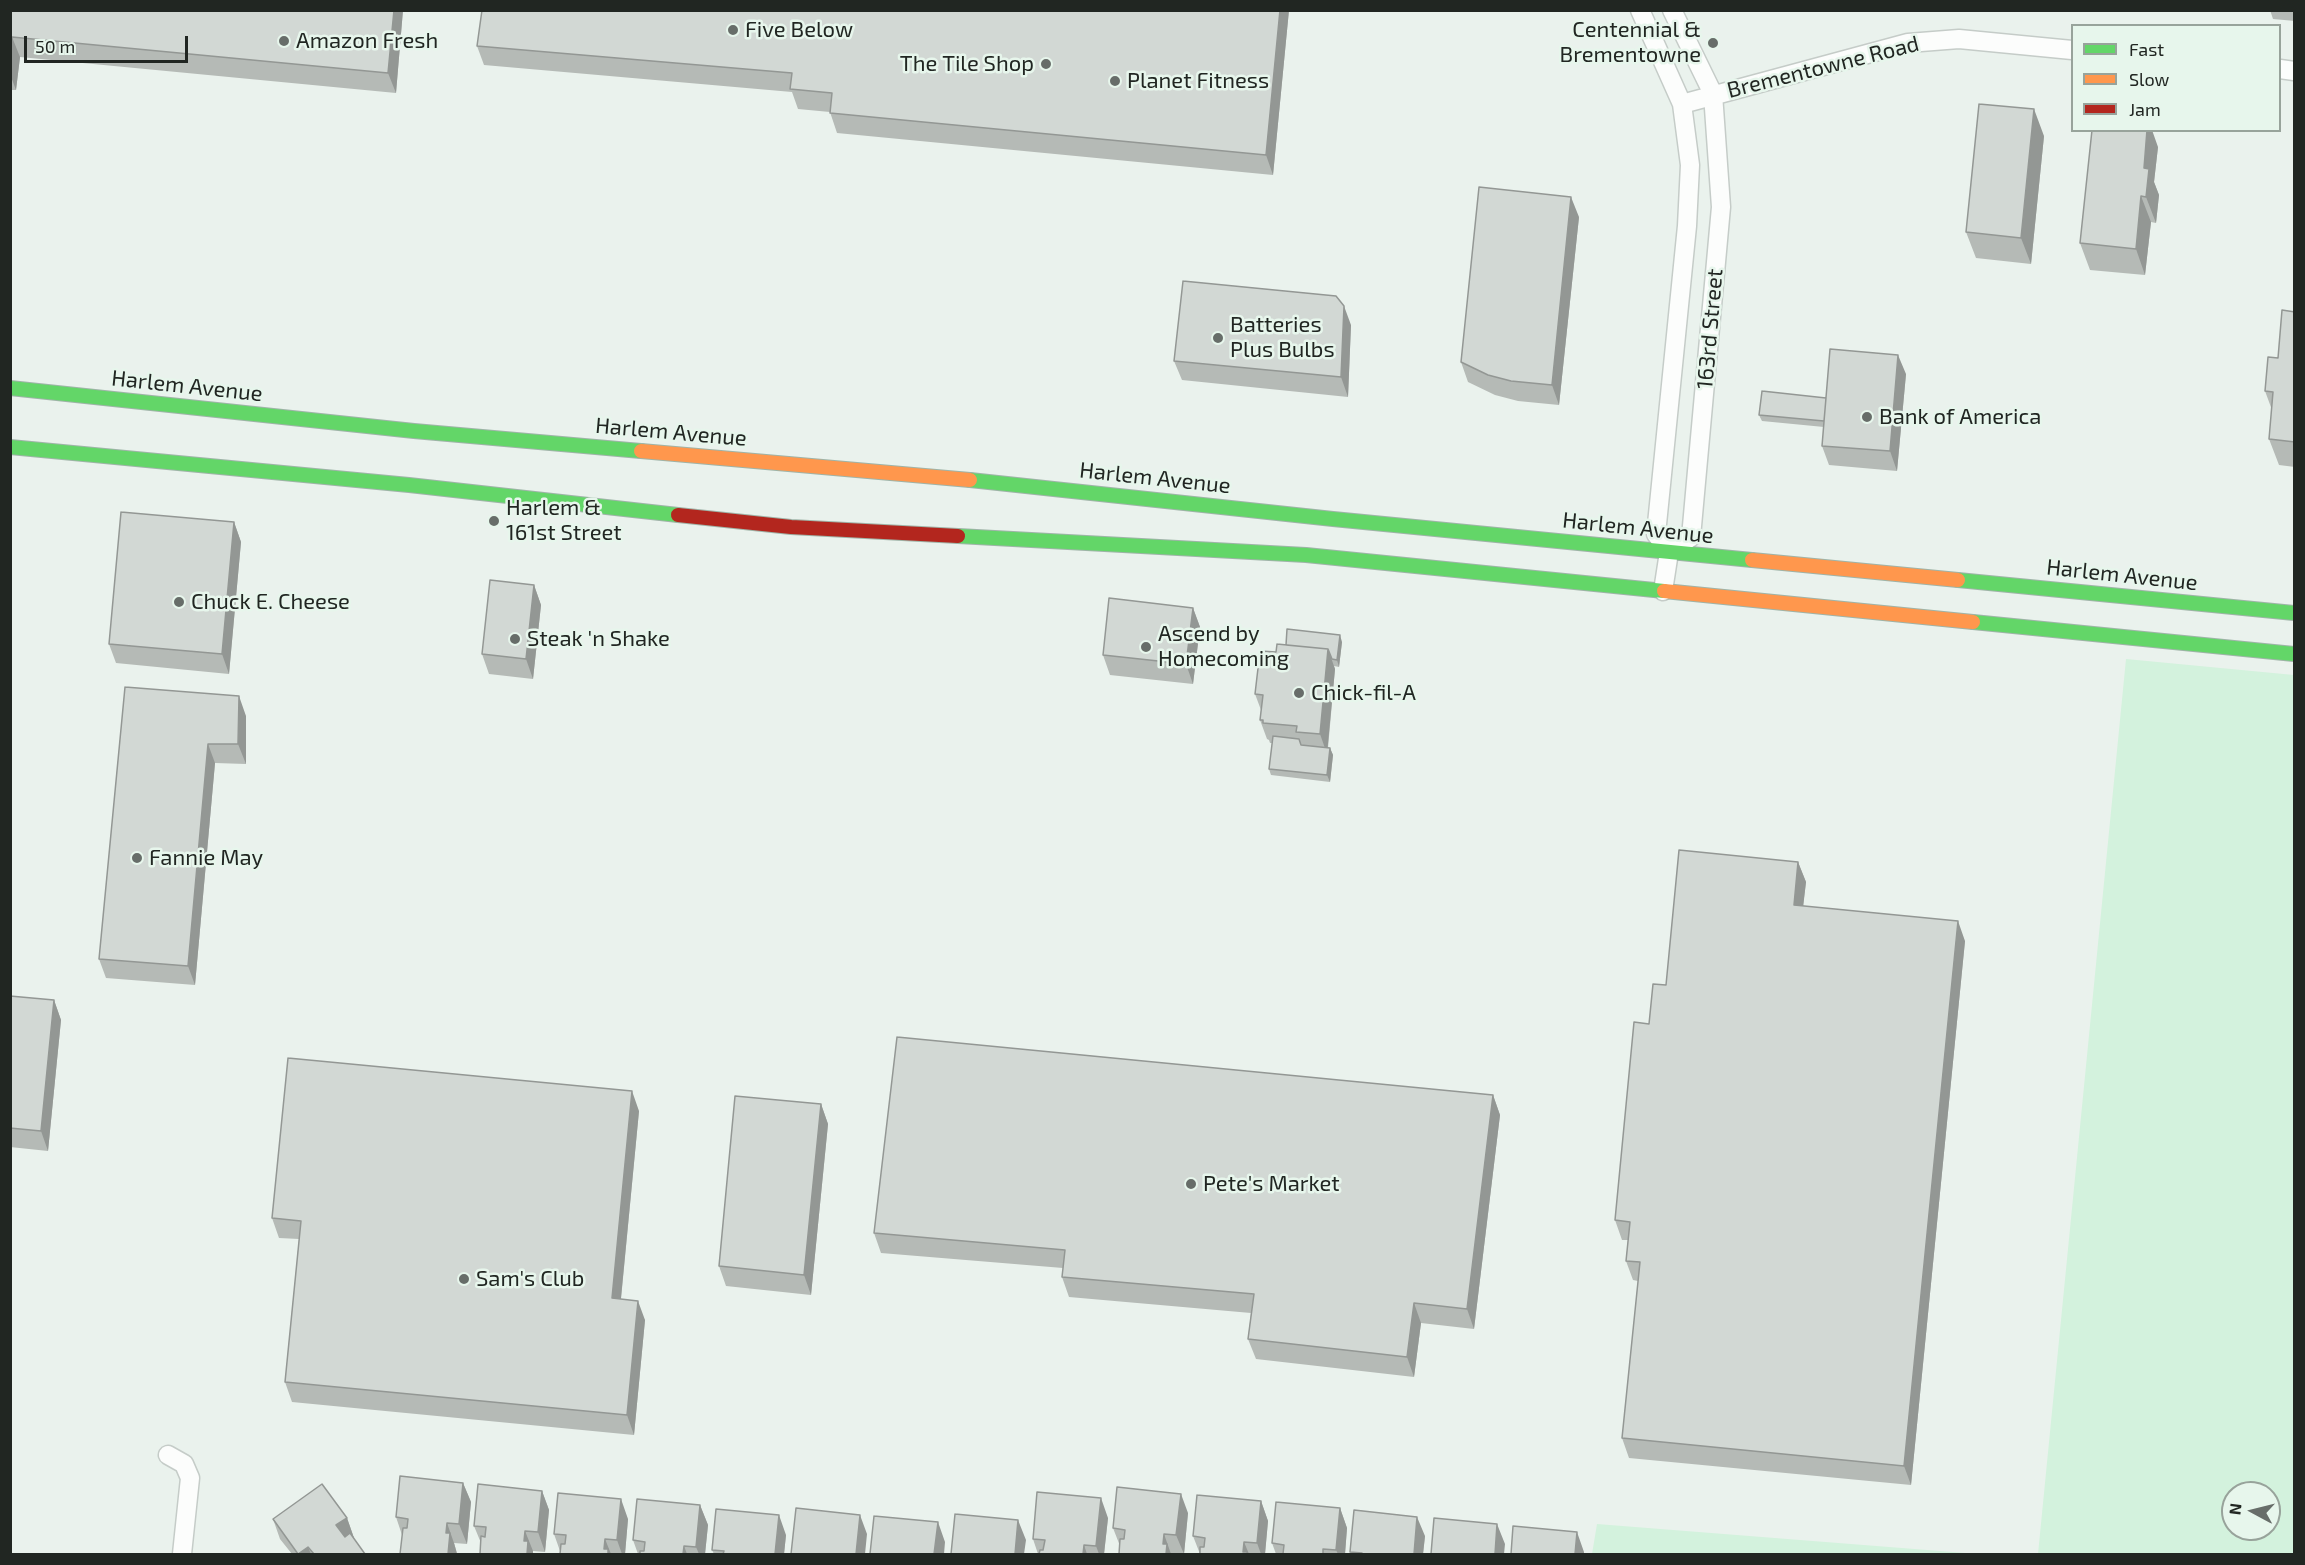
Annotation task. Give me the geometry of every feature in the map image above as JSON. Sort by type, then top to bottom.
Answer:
[{"type":"main road","name":"Harlem Avenue","points":[[10,388],[403,430],[938,476],[1321,518],[2295,613]]},
{"type":"main road","points":[[10,447],[410,485],[791,527],[1306,555],[2295,654]]},
{"type":"street","name":"163rd Street","points":[[1640,10],[1682,104],[1690,165],[1687,226],[1656,534],[1669,552],[1691,537],[1721,207],[1713,94]]},
{"type":"street","points":[[1672,10],[1713,94]]},
{"type":"street","name":"Brementowne Road","points":[[1682,104],[1908,43],[1959,39],[2071,50]]},
{"type":"street","points":[[1663,591],[1669,552]]},
{"type":"street","points":[[168,1455],[184,1464],[190,1478],[182,1554]]},
{"type":"green space","points":[[2126,659],[2294,675],[2294,1554],[2038,1554]]},
{"type":"green space","points":[[1597,1524],[1978,1554],[1592,1554]]},
{"type":"building","name":"Amazon Fresh","points":[[10,10],[394,10],[388,73],[12,37],[10,57]]},
{"type":"building","points":[[482,10],[1280,10],[1266,155],[830,113],[832,93],[790,89],[792,73],[477,46]]},
{"type":"building","points":[[1979,104],[2034,109],[2021,238],[1966,232]]},
{"type":"building","points":[[2092,132],[2147,132],[2144,168],[2149,169],[2146,197],[2141,196],[2136,249],[2080,243]]},
{"type":"building","points":[[1479,187],[1571,197],[1552,385],[1511,381],[1488,375],[1461,362]]},
{"type":"building","points":[[1183,281],[1336,296],[1344,306],[1341,377],[1174,361]]},
{"type":"building","points":[[2282,310],[2295,312],[2295,442],[2269,439],[2273,392],[2265,391],[2268,357],[2278,358]]},
{"type":"building","name":"Bank of America","points":[[1830,349],[1898,355],[1890,451],[1822,446]]},
{"type":"building","points":[[1762,391],[1826,398],[1824,421],[1759,415]]},
{"type":"building","name":"Chuck E. Cheese","points":[[121,512],[234,522],[222,654],[109,644]]},
{"type":"building","points":[[490,580],[534,585],[526,659],[482,654]]},
{"type":"building","points":[[1109,598],[1193,608],[1186,664],[1103,655]]},
{"type":"building","points":[[1287,629],[1340,635],[1337,660],[1332,659],[1328,649],[1286,645]]},
{"type":"building","name":"Chick-fil-A","points":[[1277,644],[1328,649],[1320,734],[1296,732],[1297,726],[1263,723],[1263,720],[1260,720],[1263,695],[1255,694],[1260,651],[1276,652]]},
{"type":"building","points":[[125,687],[239,696],[238,744],[208,744],[188,966],[99,959]]},
{"type":"building","points":[[1273,736],[1299,739],[1301,745],[1330,748],[1327,775],[1269,769]]},
{"type":"building","points":[[1679,850],[1798,862],[1794,905],[1958,921],[1904,1466],[1622,1438],[1640,1262],[1626,1261],[1630,1222],[1615,1220],[1634,1022],[1649,1024],[1653,984],[1666,985]]},
{"type":"building","points":[[10,996],[54,1000],[41,1131],[10,1128]]},
{"type":"building","name":"Pete's Market","points":[[897,1037],[1493,1095],[1467,1309],[1414,1303],[1407,1357],[1248,1339],[1254,1294],[1062,1277],[1065,1250],[874,1233]]},
{"type":"building","name":"Sam's Club","points":[[288,1058],[632,1091],[612,1298],[638,1301],[627,1415],[285,1382],[301,1221],[272,1218]]},
{"type":"building","points":[[735,1096],[821,1104],[804,1275],[719,1266]]},
{"type":"building","points":[[400,1476],[463,1483],[459,1524],[447,1523],[446,1533],[450,1533],[448,1554],[400,1554],[403,1528],[407,1528],[408,1519],[396,1517]]},
{"type":"building","points":[[322,1484],[347,1518],[336,1525],[345,1537],[350,1533],[365,1554],[314,1554],[308,1547],[298,1554],[273,1519]]},
{"type":"building","points":[[478,1484],[542,1491],[538,1532],[525,1531],[524,1541],[528,1541],[527,1554],[480,1554],[481,1536],[485,1537],[486,1527],[474,1526]]},
{"type":"building","points":[[1117,1487],[1181,1494],[1176,1535],[1164,1534],[1163,1544],[1167,1544],[1166,1554],[1119,1554],[1120,1539],[1124,1539],[1125,1530],[1113,1528]]},
{"type":"building","points":[[1037,1492],[1101,1498],[1096,1546],[1084,1545],[1083,1554],[1039,1554],[1040,1550],[1043,1550],[1045,1540],[1033,1539]]},
{"type":"building","points":[[558,1493],[621,1499],[617,1540],[605,1539],[604,1549],[608,1549],[608,1554],[560,1554],[561,1544],[565,1544],[566,1535],[554,1534]]},
{"type":"building","points":[[1197,1495],[1261,1501],[1257,1543],[1244,1542],[1243,1552],[1247,1554],[1200,1554],[1200,1547],[1204,1547],[1205,1538],[1193,1536]]},
{"type":"building","points":[[637,1499],[700,1505],[696,1547],[684,1546],[683,1554],[640,1554],[640,1551],[644,1551],[645,1542],[633,1540]]},
{"type":"building","points":[[1276,1502],[1340,1508],[1336,1550],[1323,1549],[1323,1554],[1283,1554],[1284,1545],[1272,1543]]},
{"type":"building","points":[[796,1508],[860,1515],[856,1554],[791,1554]]},
{"type":"building","points":[[716,1509],[779,1515],[775,1554],[723,1554],[724,1551],[712,1550]]},
{"type":"building","points":[[1354,1510],[1417,1517],[1414,1554],[1350,1552]]},
{"type":"building","points":[[955,1514],[1018,1520],[1015,1554],[951,1554]]},
{"type":"building","points":[[874,1516],[938,1522],[934,1554],[870,1554]]},
{"type":"building","points":[[1434,1518],[1497,1524],[1495,1554],[1431,1554]]},
{"type":"building","points":[[1513,1526],[1577,1532],[1575,1554],[1511,1554]]},
{"type":"traffic: fast","points":[[10,388],[414,431],[641,451]]},
{"type":"traffic: fast","points":[[10,447],[409,485],[678,515]]},
{"type":"traffic: fast","points":[[970,480],[1333,519],[1752,560]]},
{"type":"traffic: fast","points":[[958,536],[1306,555],[1664,591]]},
{"type":"traffic: fast","points":[[1958,580],[2294,613]]},
{"type":"traffic: fast","points":[[1973,622],[2294,654]]},
{"type":"traffic: slow","points":[[641,451],[970,480]]},
{"type":"traffic: slow","points":[[1752,560],[1958,580]]},
{"type":"traffic: slow","points":[[1664,591],[1973,622]]},
{"type":"traffic: jam","points":[[678,515],[791,527],[958,536]]},
{"type":"place","name":"Five Below","points":[[733,30]]},
{"type":"place","name":"Amazon Fresh","points":[[284,41]]},
{"type":"place","name":"Centennial & Brementowne","points":[[1713,43]]},
{"type":"place","name":"The Tile Shop","points":[[1046,64]]},
{"type":"place","name":"Planet Fitness","points":[[1115,81]]},
{"type":"place","name":"Batteries Plus Bulbs","points":[[1218,338]]},
{"type":"place","name":"Bank of America","points":[[1867,417]]},
{"type":"place","name":"Harlem & 161st Street","points":[[494,521]]},
{"type":"place","name":"Chuck E. Cheese","points":[[179,602]]},
{"type":"place","name":"Steak 'n Shake","points":[[515,639]]},
{"type":"place","name":"Ascend by Homecoming","points":[[1146,647]]},
{"type":"place","name":"Chick-fil-A","points":[[1299,693]]},
{"type":"place","name":"Fannie May","points":[[137,858]]},
{"type":"place","name":"Pete's Market","points":[[1191,1184]]},
{"type":"place","name":"Sam's Club","points":[[464,1279]]}]
